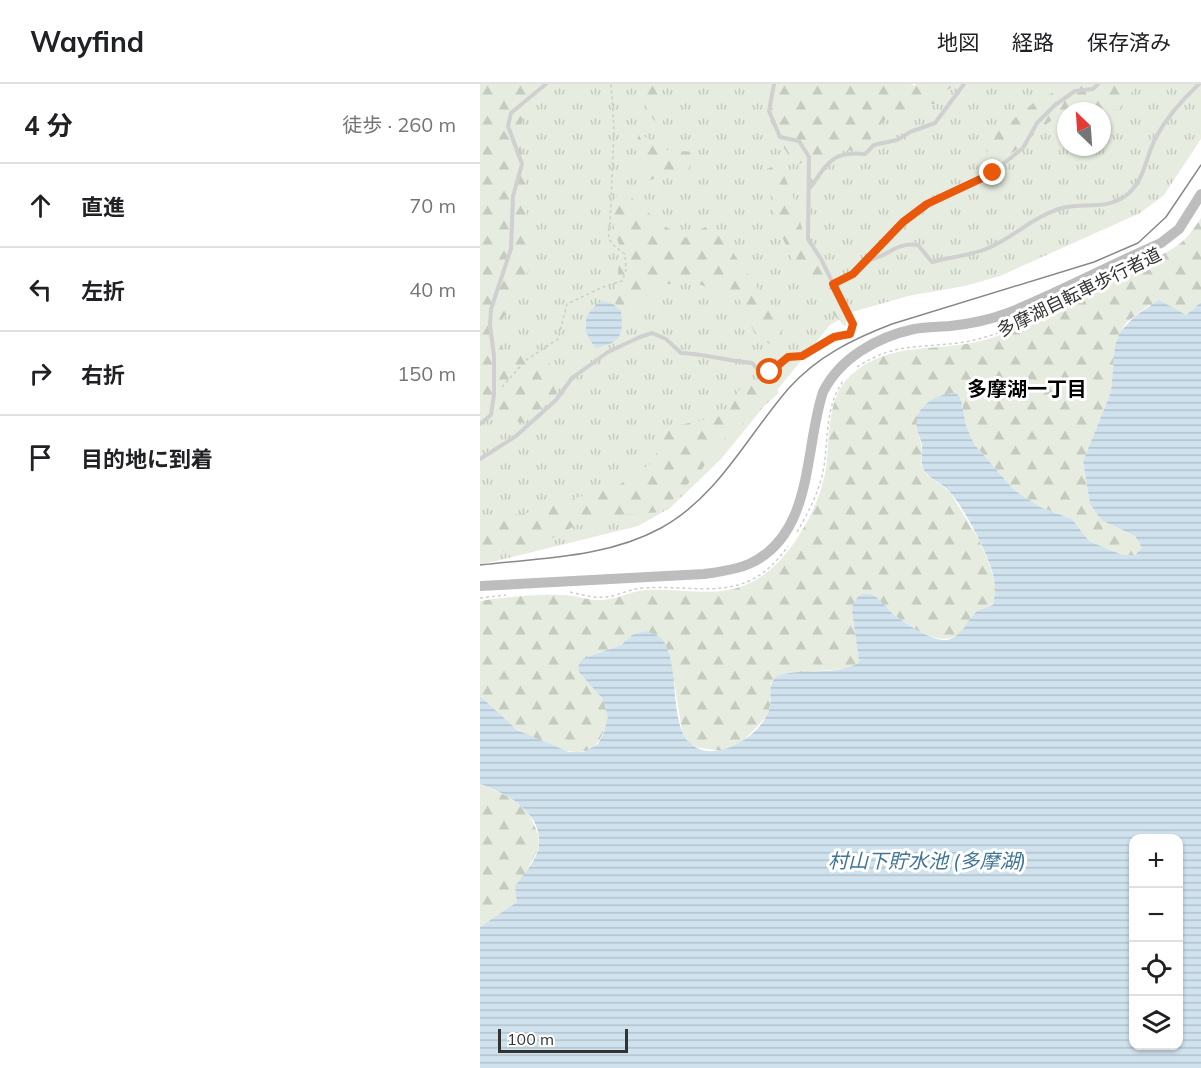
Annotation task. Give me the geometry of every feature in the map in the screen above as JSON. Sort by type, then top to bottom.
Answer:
[{"type":"street","points":[[480,586],[704,574],[737,568],[756,561],[779,542],[790,525],[803,489],[823,392],[828,381],[843,364],[874,344],[905,332],[975,323],[1009,312],[1161,243],[1179,229],[1201,194]]},
{"type":"lane","points":[[480,424],[492,415],[494,356],[490,325],[491,309],[512,249],[513,196],[522,164],[508,126],[511,113],[546,84]]},
{"type":"lane","points":[[480,459],[516,436],[556,400],[572,378],[608,352],[640,336],[652,333],[666,339],[681,353],[705,354],[728,361],[752,363],[760,372],[770,372],[788,357],[802,356],[834,337],[850,334],[853,324],[821,258],[808,239],[809,157],[807,151],[800,141],[780,138],[769,111],[774,84]]},
{"type":"lane","points":[[808,189],[830,161],[840,154],[865,154],[874,145],[897,140],[910,132],[935,123],[964,84]]},
{"type":"lane","points":[[833,284],[853,274],[903,222],[927,204],[993,173],[1023,148],[1037,123],[1055,105],[1075,91],[1093,89],[1098,84]]},
{"type":"lane","points":[[868,260],[880,258],[894,248],[909,244],[918,245],[932,262],[984,250],[1031,222],[1062,208],[1107,206],[1127,194],[1140,179],[1156,137],[1183,99],[1199,84]]},
{"type":"path","points":[[494,395],[526,360],[558,339],[567,304],[622,281],[626,270],[625,254],[613,246],[607,233],[610,223],[614,104],[611,84]]},
{"type":"path","name":"多摩湖自転車歩行者道","points":[[854,369],[873,357],[901,348],[958,343],[990,336],[1009,329],[1063,300]]},
{"type":"path","points":[[793,538],[813,504],[823,470],[829,413],[836,393],[846,376]]},
{"type":"path","points":[[570,591],[600,598],[637,588],[728,589],[744,584],[761,574],[789,545]]},
{"type":"path","points":[[480,598],[512,595]]},
{"type":"green space","points":[[480,84],[535,84],[518,134],[526,173],[527,228],[532,264],[493,337],[508,355],[532,350],[549,360],[556,397],[521,423],[481,403],[480,399]]},
{"type":"green space","points":[[523,84],[906,84],[911,87],[917,84],[1201,84],[1201,139],[1164,195],[1140,213],[1000,276],[965,286],[908,296],[852,312],[830,325],[721,459],[670,508],[638,526],[480,565],[480,400],[509,96]]},
{"type":"green space","points":[[633,84],[654,84],[665,117],[661,125],[653,119]]},
{"type":"green space","points":[[765,84],[910,84],[916,86],[959,84],[945,91],[941,104],[927,104],[921,100],[905,112],[886,118],[864,149],[831,152],[827,154],[819,169],[813,163],[812,157],[796,166],[776,136]]},
{"type":"green space","points":[[1070,84],[1138,84],[1119,109],[1111,109],[1111,102],[1057,102],[1057,116],[1018,149],[984,170],[990,138],[1036,101]]},
{"type":"green space","points":[[639,133],[666,150],[696,152],[687,172],[649,180],[635,149]]},
{"type":"green space","points":[[779,164],[793,196],[803,232],[816,260],[837,286],[849,315],[845,327],[804,278],[784,240],[775,216],[767,169]]},
{"type":"green space","points":[[622,189],[660,223],[684,238],[709,225],[732,251],[783,326],[779,349],[756,336],[738,297],[692,282],[659,285],[631,311],[620,329],[614,296],[618,274],[619,245],[611,216],[611,205]]},
{"type":"green space","points":[[1201,218],[1201,302],[1186,315],[1149,305],[1127,322],[1115,345],[1111,392],[1083,461],[1090,504],[1101,520],[1135,536],[1142,548],[1134,556],[1120,554],[1089,541],[1072,519],[1040,507],[1014,490],[974,444],[966,425],[961,398],[939,397],[919,412],[917,427],[922,449],[921,465],[927,475],[950,492],[979,540],[996,585],[993,605],[977,612],[958,635],[937,638],[926,635],[893,614],[877,599],[852,611],[859,662],[845,669],[783,674],[771,683],[767,716],[745,739],[722,751],[694,747],[689,743],[682,731],[674,681],[632,635],[621,645],[584,658],[594,685],[606,706],[608,716],[600,739],[593,747],[584,751],[561,750],[527,735],[507,723],[480,696],[480,601],[552,595],[602,600],[646,590],[725,591],[750,583],[763,575],[787,553],[814,508],[824,478],[832,410],[842,385],[851,375],[865,364],[897,352],[981,341],[1010,331],[1091,286],[1168,251],[1191,233]]},
{"type":"green space","points":[[770,376],[779,393],[719,444],[702,469],[661,512],[622,515],[582,522],[536,547],[480,555],[480,516],[523,514],[619,485],[653,462],[666,428],[725,415],[743,384]]},
{"type":"green space","points":[[480,784],[507,796],[528,811],[538,834],[539,844],[525,874],[517,902],[480,927]]},
{"type":"water","name":"村山下貯水池 (多摩湖)","points":[[1159,300],[1186,315],[1201,302],[1201,1068],[480,1068],[480,927],[517,902],[515,886],[533,861],[539,845],[535,823],[529,814],[511,799],[480,784],[480,696],[517,730],[569,752],[584,752],[598,744],[608,716],[602,698],[579,672],[579,665],[584,658],[621,645],[632,635],[646,631],[662,639],[668,650],[679,723],[684,735],[691,744],[701,750],[712,751],[736,745],[757,729],[769,710],[771,688],[777,676],[786,673],[831,671],[851,667],[859,662],[852,611],[859,596],[869,594],[876,597],[898,618],[934,638],[947,640],[957,635],[976,612],[993,605],[995,587],[985,552],[963,511],[950,492],[928,475],[922,465],[922,445],[917,429],[917,418],[927,403],[944,394],[956,393],[961,399],[966,425],[974,444],[1014,490],[1040,507],[1072,519],[1089,541],[1120,554],[1134,556],[1142,548],[1135,536],[1101,520],[1090,504],[1083,461],[1111,392],[1115,345],[1120,332],[1135,316]]},
{"type":"water","points":[[603,301],[613,304],[621,311],[622,327],[615,341],[595,348],[586,332],[586,317],[597,303]]},
{"type":"tram line","points":[[480,565],[596,551],[640,538],[661,528],[700,499],[731,464],[789,388],[824,358],[850,342],[892,324],[1094,262],[1138,243],[1166,217],[1201,165]]},
{"type":"district","name":"多摩湖一丁目","points":[[1027,388]]},
{"type":"route","points":[[770,372],[788,357],[802,356],[834,337],[850,334],[853,324],[833,284],[853,274],[903,222],[927,204],[993,173]]}]
